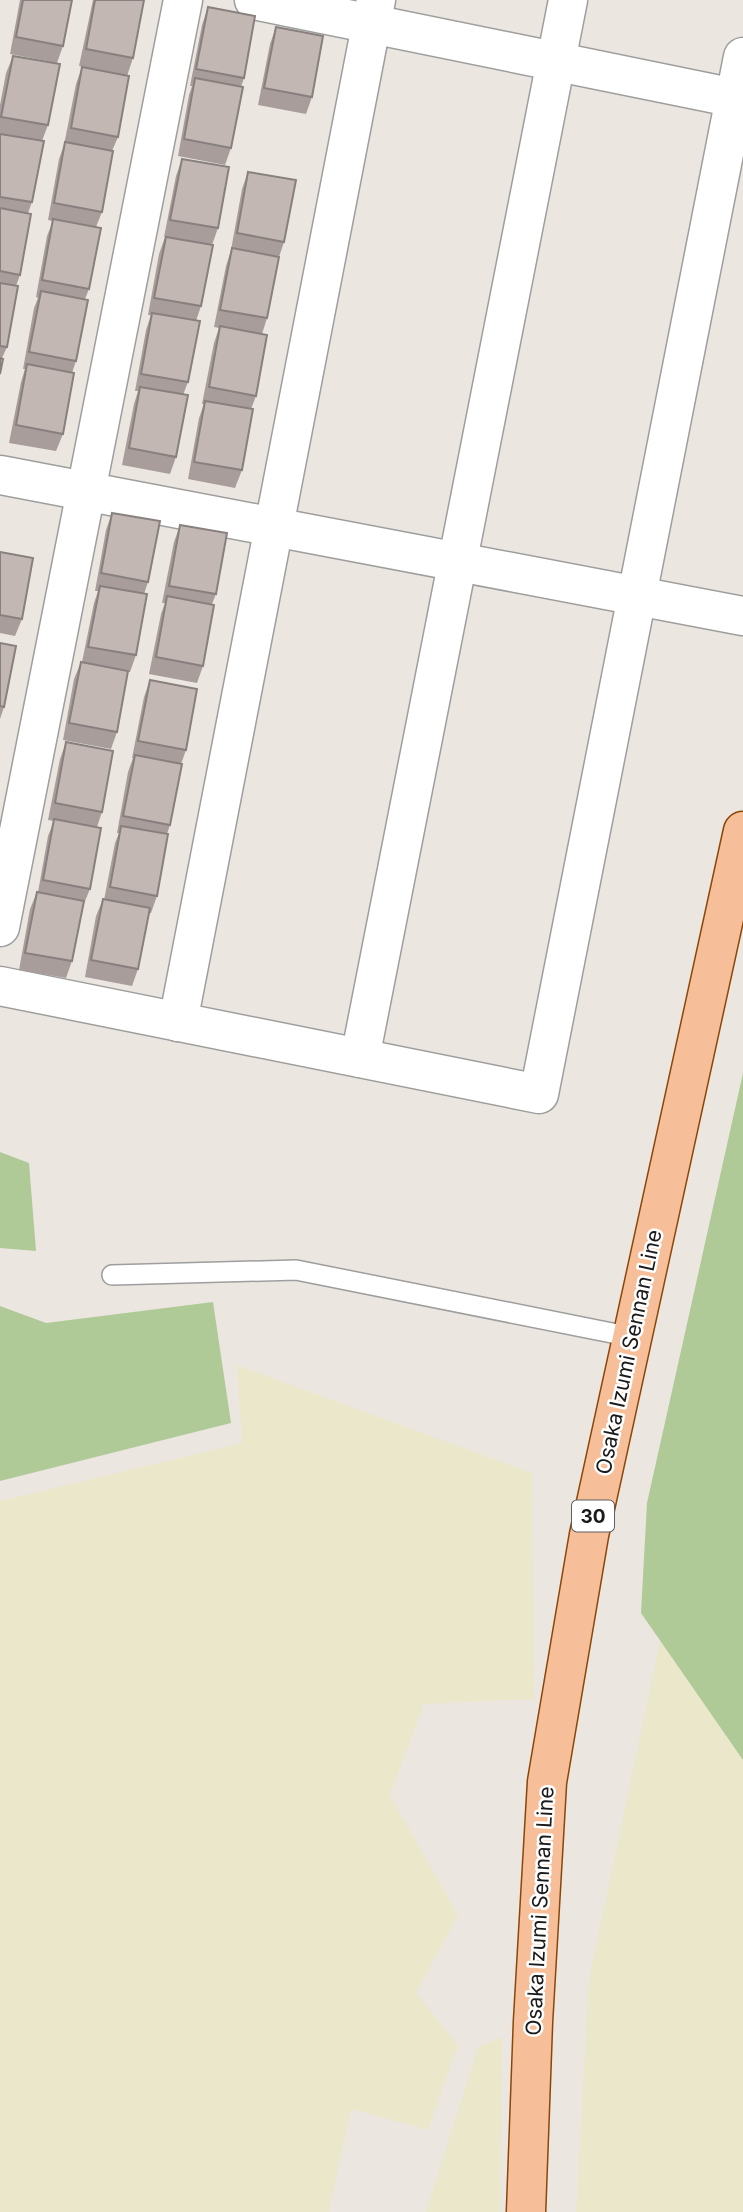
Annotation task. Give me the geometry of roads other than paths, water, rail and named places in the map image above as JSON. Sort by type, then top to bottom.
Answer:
[{"type":"main road","name":"Osaka Izumi Sennan Line","points":[[526,2212],[533,2022],[547,1782],[589,1535],[743,831]]},
{"type":"street","points":[[0,927],[183,0]]},
{"type":"street","points":[[254,0],[374,12],[556,61],[735,97]]},
{"type":"street","points":[[360,1058],[568,0]]},
{"type":"street","points":[[178,1022],[374,12]]},
{"type":"street","points":[[0,986],[539,1094],[743,57]]},
{"type":"street","points":[[0,475],[743,616]]},
{"type":"lane","points":[[112,1275],[296,1270],[632,1337]]}]
